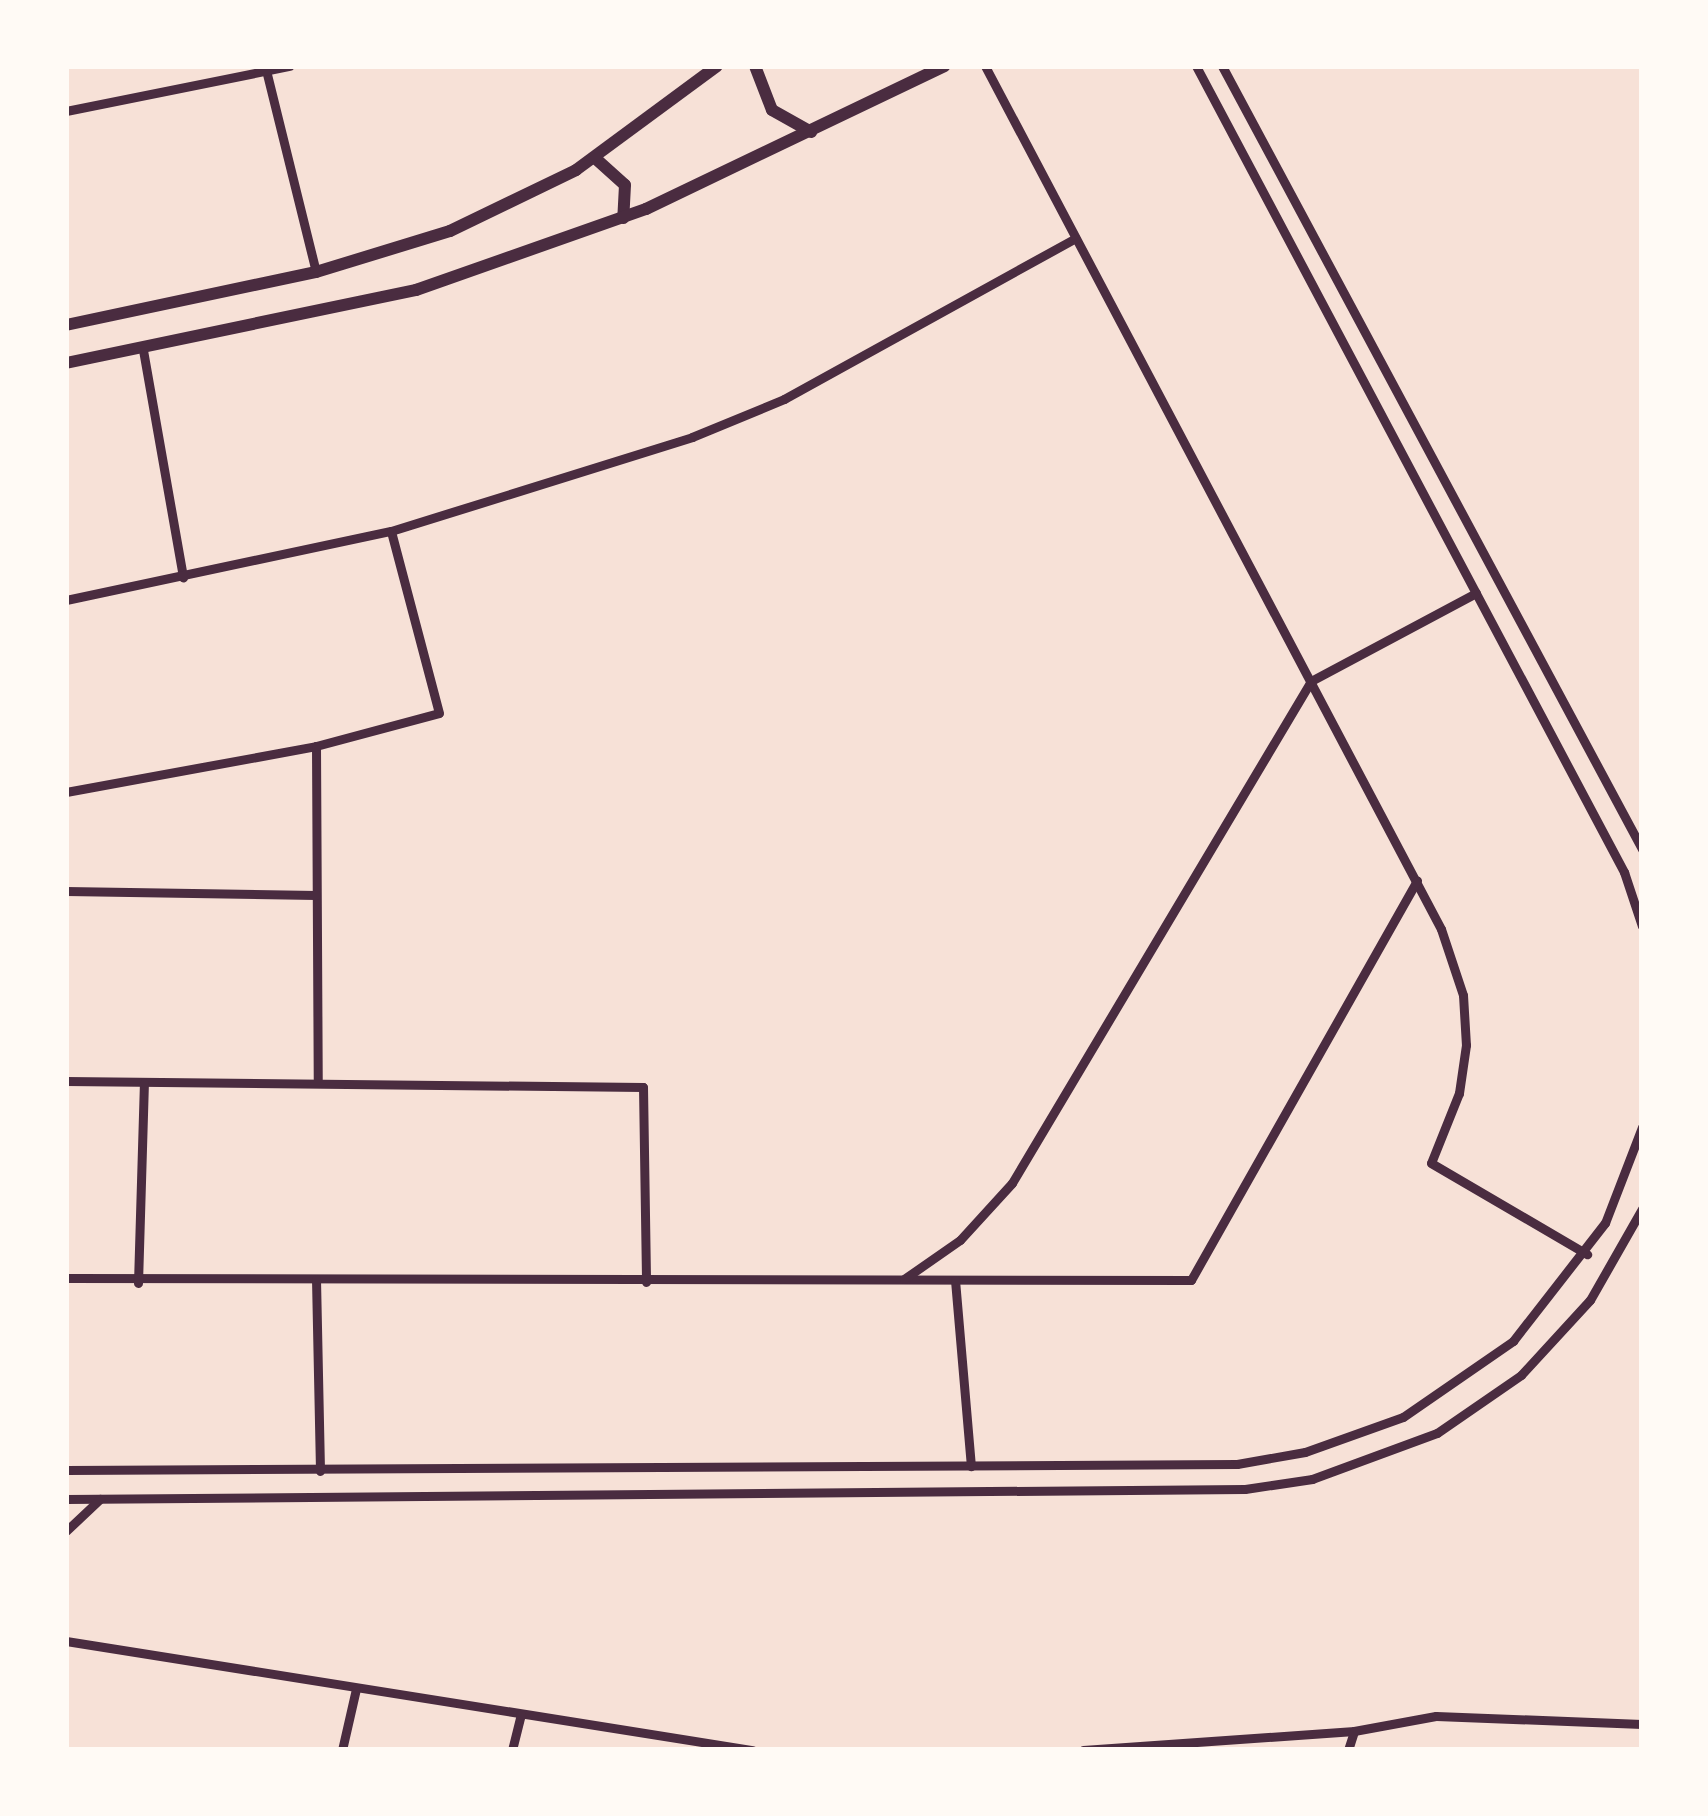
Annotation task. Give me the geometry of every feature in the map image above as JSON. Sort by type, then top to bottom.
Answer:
[{"type":"main road","points":[[66,325],[316,272],[450,231],[595,158],[717,66]]},
{"type":"main road","points":[[755,66],[772,110],[811,132]]},
{"type":"main road","points":[[66,363],[416,290],[623,218],[945,66]]},
{"type":"main road","points":[[595,158],[626,185],[623,218]]},
{"type":"street","points":[[66,112],[290,66]]},
{"type":"street","points":[[985,66],[1417,881],[1463,995],[1466,1045],[1459,1093],[1431,1163],[1587,1254]]},
{"type":"street","points":[[1196,66],[1624,872],[1642,926]]},
{"type":"street","points":[[1222,66],[1642,849]]},
{"type":"street","points":[[266,69],[316,272]]},
{"type":"street","points":[[66,600],[391,531],[692,437],[784,399],[1076,238]]},
{"type":"street","points":[[143,350],[183,578]]},
{"type":"street","points":[[1420,488],[1442,477]]},
{"type":"street","points":[[66,792],[316,746],[439,713],[391,531]]},
{"type":"street","points":[[904,1279],[960,1240],[1012,1183],[1311,682],[1476,593]]},
{"type":"street","points":[[316,746],[318,1079]]},
{"type":"street","points":[[66,1278],[138,1283],[1191,1280],[1417,881]]},
{"type":"street","points":[[66,891],[316,895]]},
{"type":"street","points":[[66,1082],[318,1079],[643,1087],[646,1282]]},
{"type":"street","points":[[138,1283],[144,1083]]},
{"type":"street","points":[[66,1470],[1237,1464],[1339,1442],[1403,1417],[1490,1360],[1587,1254],[1642,1127]]},
{"type":"street","points":[[66,1499],[1246,1489],[1344,1471],[1437,1433],[1521,1376],[1590,1300],[1642,1209]]},
{"type":"street","points":[[316,1280],[320,1471]]},
{"type":"street","points":[[955,1280],[971,1466]]},
{"type":"street","points":[[713,1468],[716,1493]]},
{"type":"street","points":[[66,1531],[100,1498]]},
{"type":"street","points":[[66,1641],[752,1750]]},
{"type":"street","points":[[342,1750],[356,1688]]},
{"type":"street","points":[[512,1750],[521,1714]]},
{"type":"street","points":[[1083,1750],[1354,1731],[1436,1716],[1642,1724]]},
{"type":"street","points":[[1348,1750],[1354,1731]]}]
